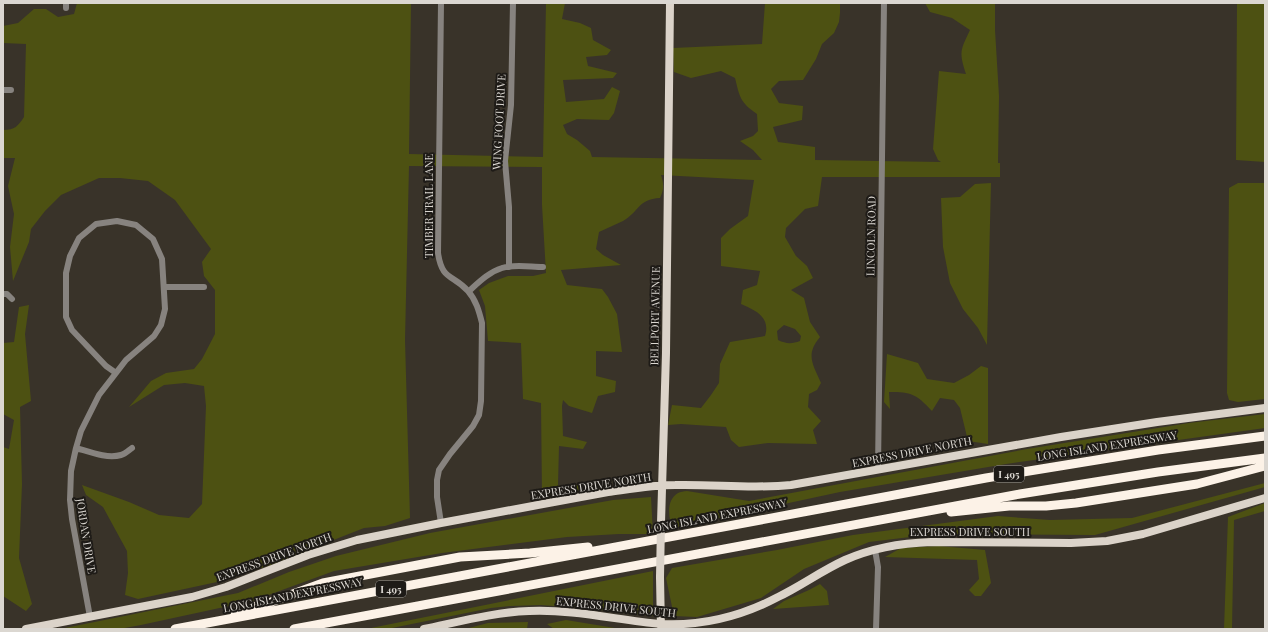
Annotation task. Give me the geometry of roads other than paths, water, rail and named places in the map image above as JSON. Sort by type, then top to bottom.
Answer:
[{"type":"highway","name":"LONG ISLAND EXPRESSWAY","points":[[175,629],[1020,472],[1158,450],[1265,436]]},
{"type":"highway","name":"I 495","points":[[294,629],[909,514],[1089,482],[1265,458]]},
{"type":"highway","points":[[909,514],[1019,505],[1064,505],[1197,484],[1234,476],[1265,466]]},
{"type":"highway","points":[[201,624],[218,616],[256,607],[323,583],[452,559],[471,556],[530,553],[587,547],[607,549]]},
{"type":"main road","name":"BELLPORT AVENUE","points":[[661,627],[660,577],[666,353],[670,3]]},
{"type":"main road","name":"EXPRESS DRIVE NORTH","points":[[26,629],[192,597],[226,587],[283,564],[333,547],[383,534],[608,492],[681,485],[758,487],[803,483],[1074,434],[1265,408]]},
{"type":"main road","name":"EXPRESS DRIVE SOUTH","points":[[424,629],[498,614],[529,611],[567,612],[661,627],[707,621],[750,610],[778,598],[836,564],[854,556],[902,544],[930,542],[1072,543],[1107,541],[1143,534],[1265,498]]},
{"type":"street","name":"TIMBER TRAIL LANE","points":[[441,3],[439,263],[443,271],[469,291],[479,310],[482,323],[481,401],[479,415],[473,426],[439,470],[437,480],[437,497],[441,523]]},
{"type":"street","name":"WING FOOT DRIVE","points":[[509,267],[509,207],[505,161],[512,105],[512,3]]},
{"type":"street","name":"LINCOLN ROAD","points":[[878,469],[884,3]]},
{"type":"street","points":[[3,90],[11,90]]},
{"type":"street","name":"JORDAN DRIVE","points":[[90,617],[72,519],[70,500],[71,471],[76,448],[81,431],[99,395],[116,373],[126,360],[154,336],[161,325],[165,309],[162,260],[153,239],[136,225],[117,221],[96,224],[79,238],[70,256],[66,273],[66,316],[72,330],[106,366],[116,373]]},
{"type":"street","points":[[469,291],[488,275],[502,268],[543,267]]},
{"type":"street","points":[[164,287],[204,287]]},
{"type":"street","points":[[3,294],[7,294],[12,299]]},
{"type":"street","points":[[76,448],[108,455],[121,455],[132,448]]},
{"type":"street","points":[[875,550],[878,567],[876,629]]}]
